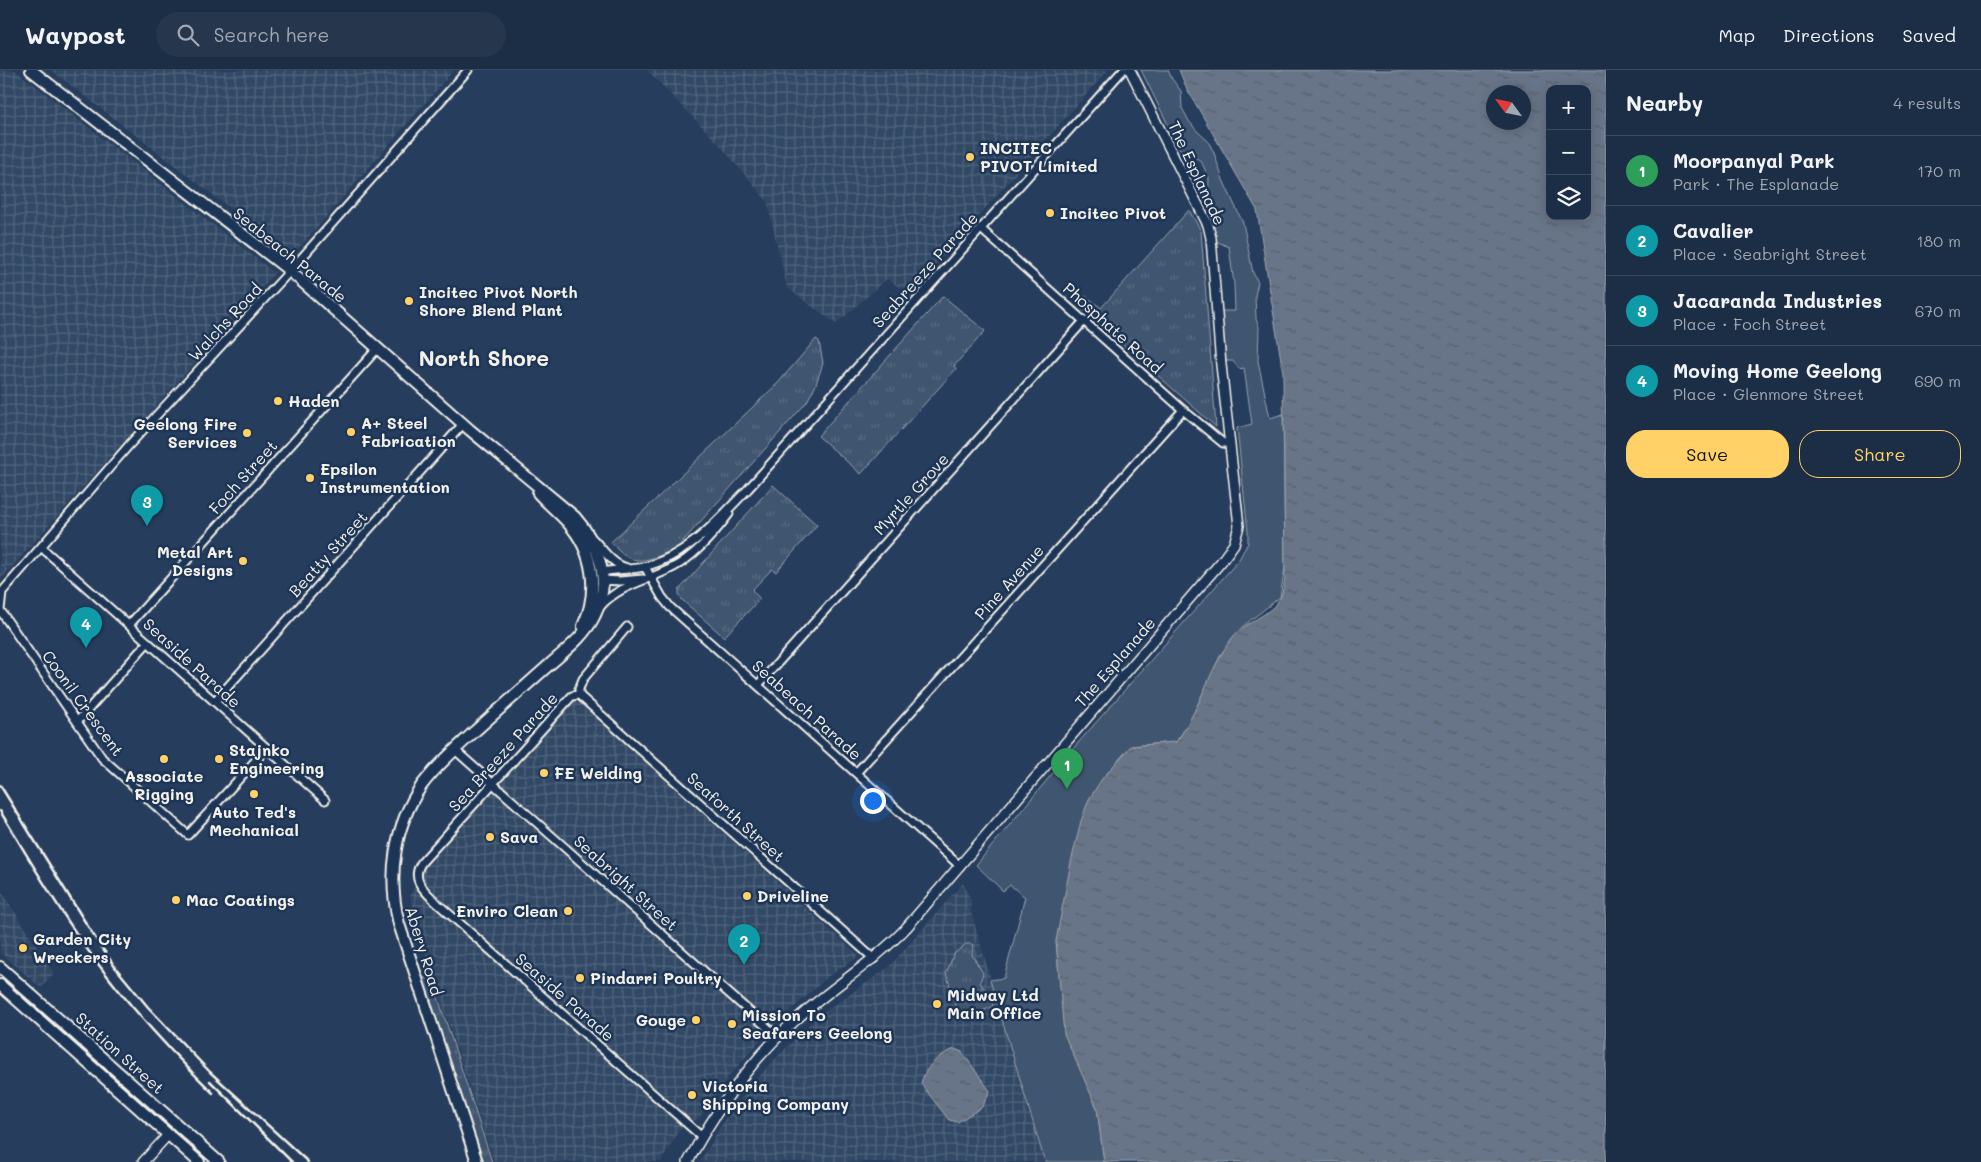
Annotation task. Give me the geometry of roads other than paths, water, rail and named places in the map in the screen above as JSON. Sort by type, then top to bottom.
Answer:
[{"type":"main road","name":"Seabeach Parade","points":[[31,70],[290,271],[520,474],[562,507],[586,530],[595,546],[599,576],[593,587],[589,611],[581,630],[572,643]]},
{"type":"main road","name":"Seabeach Parade","points":[[520,474],[569,524],[580,538],[599,576]]},
{"type":"main road","name":"Abery Road","points":[[477,1162],[398,924],[393,884],[395,851],[408,811],[427,779],[455,750],[572,643],[588,626],[598,609],[599,576]]},
{"type":"main road","name":"Station Street","points":[[0,966],[219,1162]]},
{"type":"main road","name":"Station Street","points":[[0,985],[199,1162]]},
{"type":"main road","points":[[168,1135],[178,1125]]},
{"type":"street","name":"Walchs Road","points":[[2,592],[130,444],[290,271],[468,70]]},
{"type":"street","name":"Seabreeze Parade","points":[[598,609],[614,594],[680,564],[695,552],[715,531],[748,489],[1123,70]]},
{"type":"street","name":"The Esplanade","points":[[688,1162],[702,1137],[738,1083],[778,1037],[809,1008],[874,959],[906,928],[1221,562],[1234,544],[1239,526],[1221,365],[1211,238],[1208,225],[1130,70]]},
{"type":"street","name":"Phosphate Road","points":[[980,228],[1183,410],[1223,443],[1229,443]]},
{"type":"street","name":"Myrtle Grove","points":[[758,685],[1084,321]]},
{"type":"street","name":"Foch Street","points":[[129,625],[378,348]]},
{"type":"street","name":"Pine Avenue","points":[[856,773],[1183,410]]},
{"type":"street","name":"Beatty Street","points":[[215,701],[463,424]]},
{"type":"street","name":"Seabreeze Parade","points":[[599,576],[645,567],[676,554],[691,545],[748,489]]},
{"type":"street","points":[[586,530],[610,559],[620,566],[631,569]]},
{"type":"street","name":"Seaside Parade","points":[[41,547],[325,800]]},
{"type":"street","name":"Seabeach Parade","points":[[645,567],[670,607],[960,866]]},
{"type":"street","name":"Seabreeze Parade","points":[[599,576],[620,581],[651,578]]},
{"type":"street","name":"Coonil Crescent","points":[[2,592],[0,610],[102,758],[188,835],[267,748]]},
{"type":"street","name":"Sea Breeze Parade","points":[[416,874],[422,862],[572,696],[579,695],[583,679],[627,627]]},
{"type":"street","points":[[77,722],[148,642]]},
{"type":"street","name":"Seaforth Street","points":[[579,695],[874,959]]},
{"type":"street","name":"Seabright Street","points":[[455,750],[778,1037]]},
{"type":"street","name":"Seaside Parade","points":[[416,874],[420,886],[434,899],[702,1137]]},
{"type":"street","points":[[144,1162],[168,1135]]},
{"type":"water","points":[[1179,70],[1606,70],[1606,1162],[1104,1162],[1097,1108],[1064,1034],[1056,941],[1081,821],[1089,799],[1102,779],[1131,746],[1176,742],[1192,717],[1216,663],[1224,650],[1237,632],[1277,604],[1281,597],[1285,578],[1283,373],[1257,210],[1187,89]]},
{"type":"water","points":[[955,1049],[962,1052],[990,1091],[982,1107],[958,1122],[949,1120],[921,1084],[925,1072],[933,1062],[943,1054]]},
{"type":"railway","points":[[0,785],[115,967],[148,1007],[210,1072],[308,1162]]},
{"type":"railway","points":[[0,811],[66,918],[104,972],[148,1026],[213,1093]]},
{"type":"railway","points":[[210,1081],[292,1162]]},
{"type":"place","name":"INCITEC PIVOT Limited","points":[[970,157]]},
{"type":"place","name":"Incitec Pivot","points":[[1050,213]]},
{"type":"place","name":"Incitec Pivot North Shore Blend Plant","points":[[409,301]]},
{"type":"place","name":"Haden","points":[[278,401]]},
{"type":"place","name":"A+ Steel Fabrication","points":[[351,432]]},
{"type":"place","name":"Geelong Fire Services","points":[[247,433]]},
{"type":"place","name":"Epsilon Instrumentation","points":[[310,478]]},
{"type":"place","name":"Jacaranda Industries","points":[[147,526]]},
{"type":"place","name":"Metal Art Designs","points":[[243,561]]},
{"type":"place","name":"Moving Home Geelong","points":[[86,648]]},
{"type":"place","name":"Associate Rigging","points":[[164,759]]},
{"type":"place","name":"Stajnko Engineering","points":[[219,759]]},
{"type":"place","name":"FE Welding","points":[[544,773]]},
{"type":"place","name":"Moorpanyal Park","points":[[1067,789]]},
{"type":"place","name":"Auto Ted's Mechanical","points":[[254,794]]},
{"type":"place","name":"Sava","points":[[490,837]]},
{"type":"place","name":"Driveline","points":[[747,896]]},
{"type":"place","name":"Mac Coatings","points":[[176,900]]},
{"type":"place","name":"Enviro Clean","points":[[568,911]]},
{"type":"place","name":"Garden City Wreckers","points":[[23,948]]},
{"type":"place","name":"Cavalier","points":[[744,965]]},
{"type":"place","name":"Pindarri Poultry","points":[[580,978]]},
{"type":"place","name":"Midway Ltd Main Office","points":[[937,1004]]},
{"type":"place","name":"Gouge","points":[[696,1020]]},
{"type":"place","name":"Mission To Seafarers Geelong","points":[[732,1024]]},
{"type":"place","name":"Victoria Shipping Company","points":[[692,1095]]},
{"type":"district","name":"North Shore","points":[[484,359]]}]
